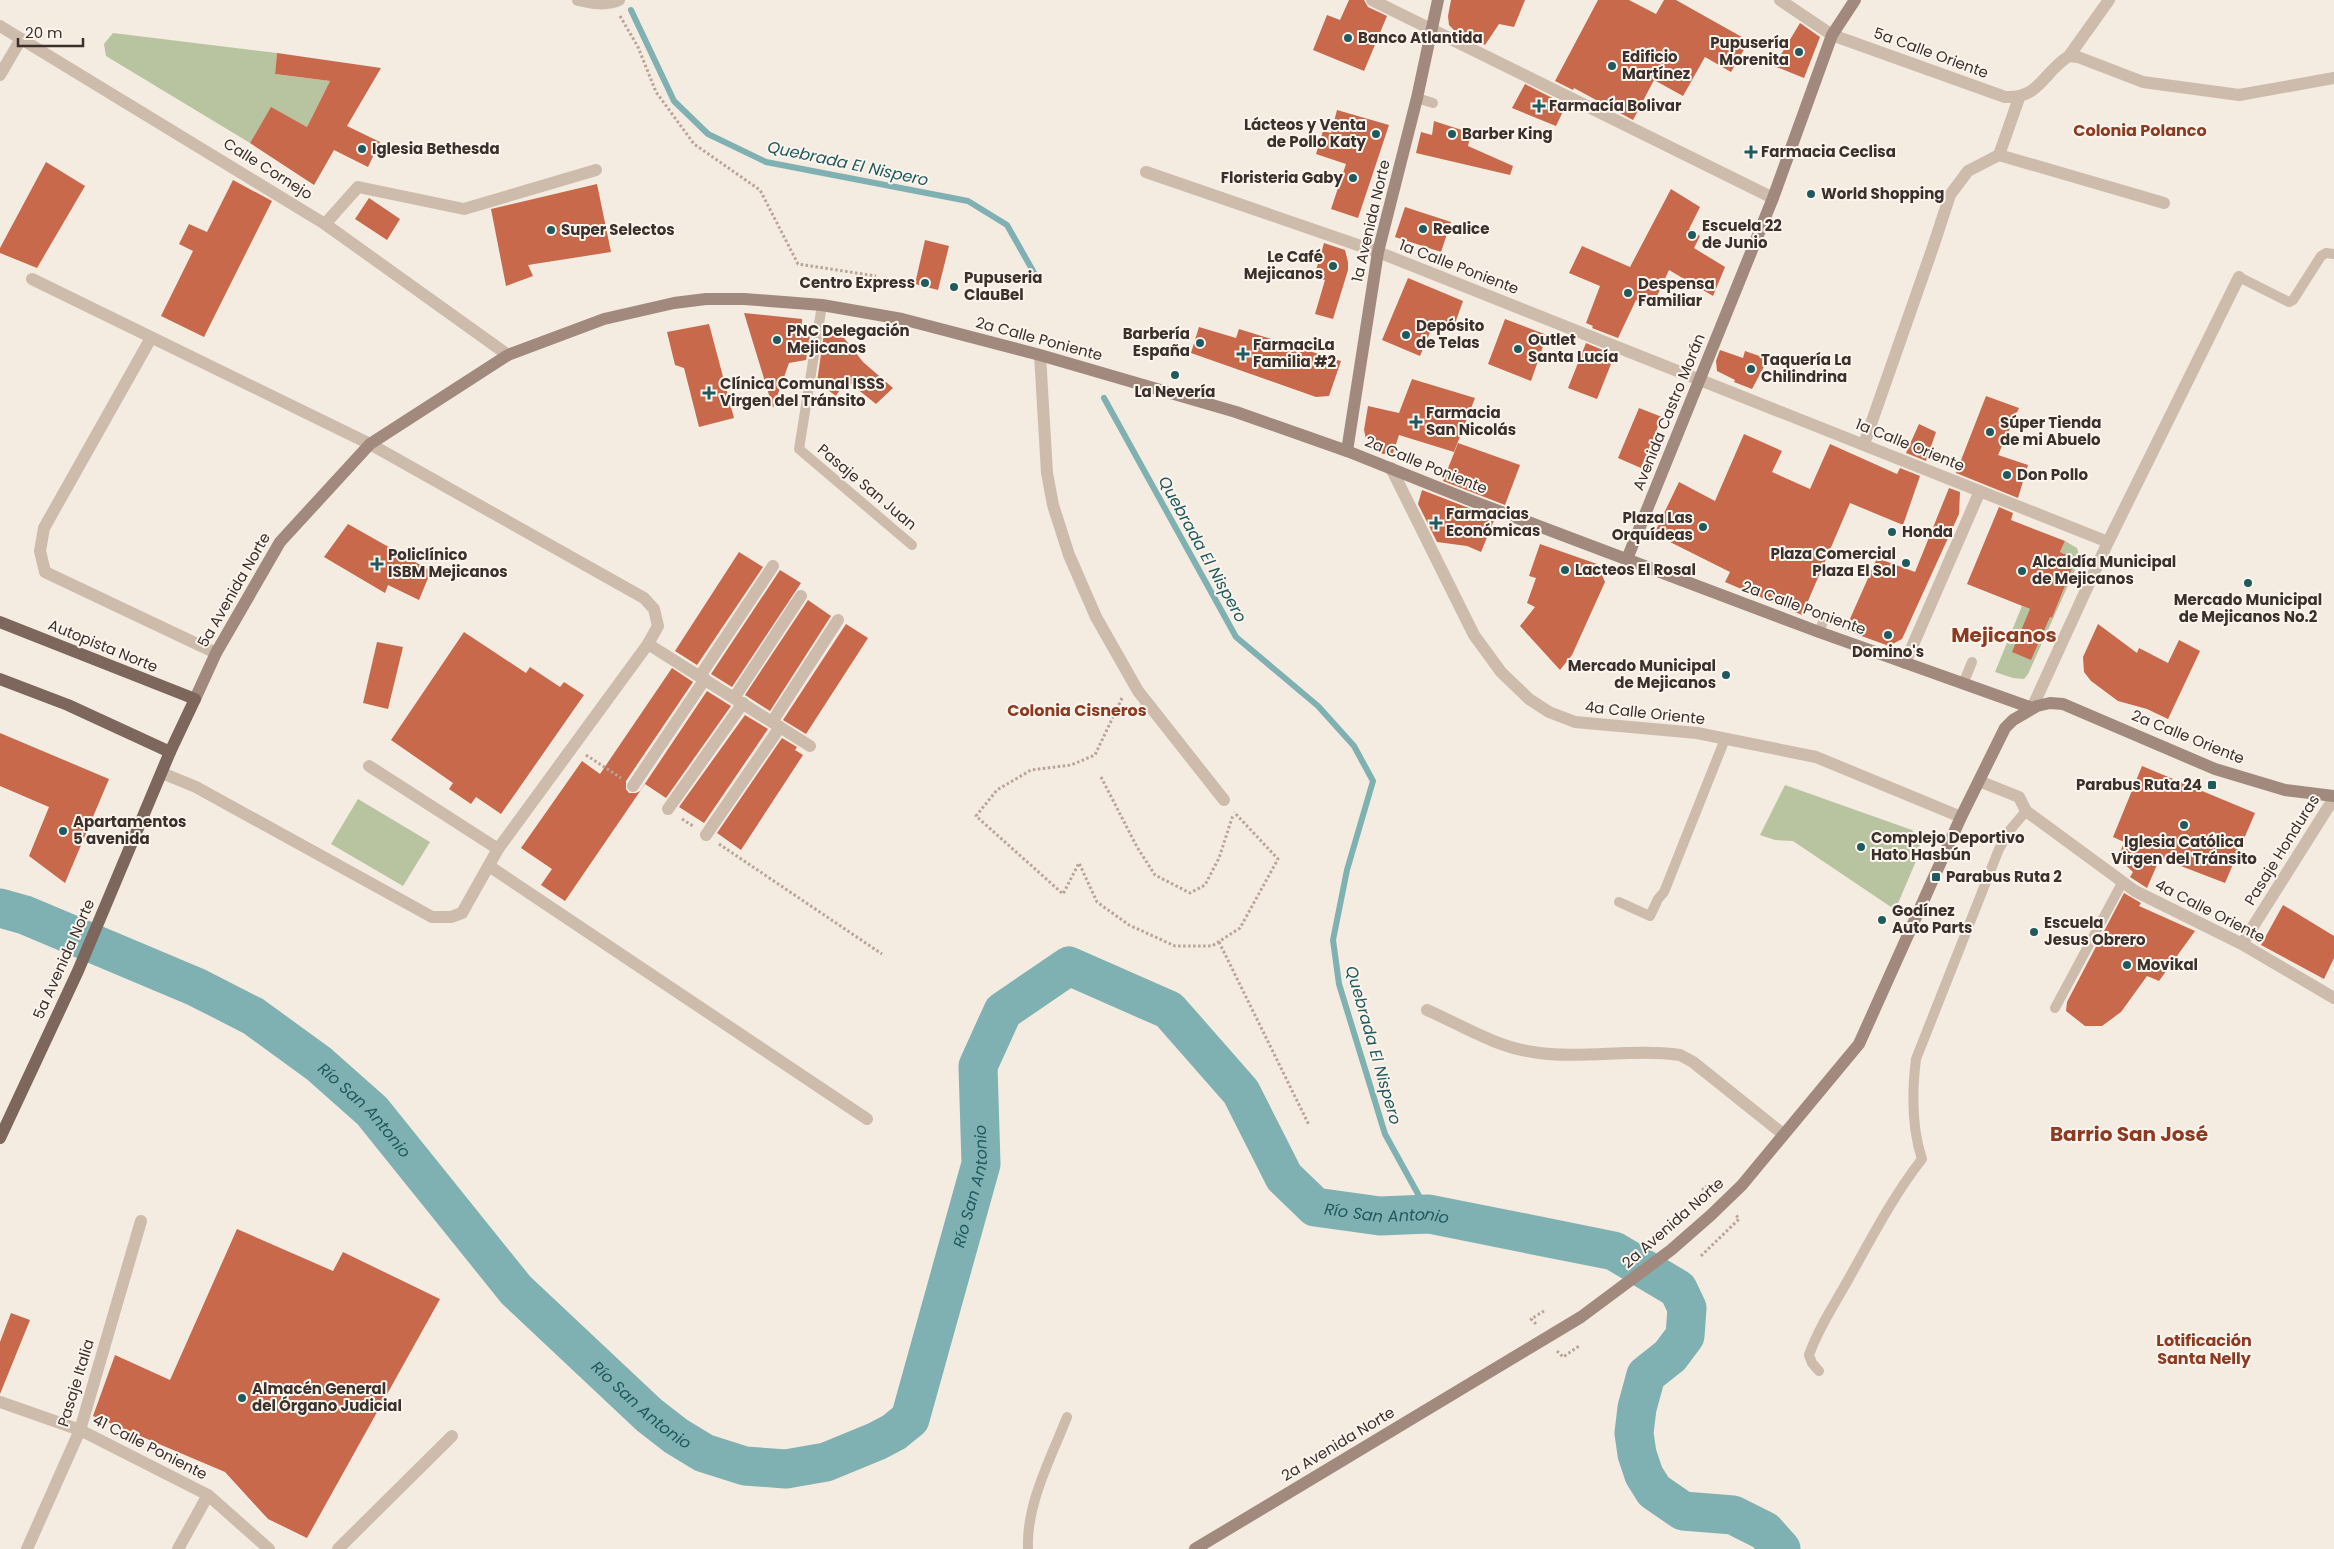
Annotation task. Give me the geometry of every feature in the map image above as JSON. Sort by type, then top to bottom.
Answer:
[{"type":"main road","name":"1a Avenida Norte","points":[[1347,451],[1378,252],[1417,98],[1438,0]]},
{"type":"main road","name":"Avenida Castro Morán","points":[[1627,559],[1773,198],[1832,35],[1854,0]]},
{"type":"main road","name":"5a Avenida Norte","points":[[0,1138],[78,971],[170,752],[216,653],[280,542],[370,444],[508,355],[604,319],[674,303],[706,299],[744,299],[822,305]]},
{"type":"main road","name":"2a Calle Poniente","points":[[822,305],[902,319],[1040,355],[1236,412],[1347,451],[1627,559],[1821,627],[1905,663],[2032,708]]},
{"type":"main road","name":"Autopista Norte","points":[[0,622],[195,699]]},
{"type":"main road","points":[[0,678],[68,705],[170,752]]},
{"type":"main road","name":"2a Calle Oriente","points":[[2032,708],[2050,703],[2070,706],[2215,769],[2285,790],[2334,797]]},
{"type":"main road","name":"2a Avenida Norte","points":[[1195,1549],[1562,1329],[1612,1296],[1701,1224],[1742,1185],[1859,1044],[1961,817],[2005,728],[2013,720],[2032,708]]},
{"type":"street","points":[[578,0],[590,3],[616,1]]},
{"type":"street","points":[[1372,0],[1626,131],[1773,198]]},
{"type":"street","name":"5a Calle Oriente","points":[[1780,0],[1832,35],[2005,97],[2019,98]]},
{"type":"street","points":[[1864,444],[1950,195],[1968,171],[1999,154],[2019,98],[2029,94],[2069,56],[2109,0]]},
{"type":"street","name":"Calle Cornejo","points":[[0,26],[325,224],[508,355]]},
{"type":"street","points":[[0,75],[22,39]]},
{"type":"street","points":[[2069,56],[2143,82],[2239,95],[2334,78]]},
{"type":"street","points":[[1999,154],[2164,203]]},
{"type":"street","points":[[325,224],[358,187],[464,209],[596,170]]},
{"type":"street","name":"1a Calle Poniente","points":[[1146,172],[1378,252],[1700,379]]},
{"type":"street","points":[[2032,708],[2108,542],[2240,277]]},
{"type":"street","points":[[32,279],[370,444],[644,598],[654,609],[658,626],[648,644],[498,849],[462,913],[451,917],[432,916],[196,787],[162,773]]},
{"type":"street","points":[[151,338],[44,528],[40,551],[45,572],[216,653]]},
{"type":"street","points":[[1040,355],[1047,473],[1053,505],[1069,555],[1096,616],[1138,691],[1224,800]]},
{"type":"street","name":"1a Calle Oriente","points":[[1700,379],[2108,542]]},
{"type":"street","name":"4a Calle Oriente","points":[[1391,468],[1474,634],[1501,672],[1529,698],[1549,712],[1575,722],[1697,733],[1816,757],[1961,817]]},
{"type":"street","points":[[1905,663],[1980,491]]},
{"type":"street","points":[[633,786],[773,566]]},
{"type":"street","points":[[668,809],[739,701],[801,596]]},
{"type":"street","points":[[706,835],[776,725],[838,620]]},
{"type":"street","points":[[648,644],[810,746]]},
{"type":"street","points":[[369,766],[498,849]]},
{"type":"street","name":"4a Calle Oriente","points":[[1979,781],[2019,797],[2026,811],[2122,883],[2242,944],[2334,998]]},
{"type":"street","name":"Pasaje Honduras","points":[[2242,944],[2334,797]]},
{"type":"street","points":[[489,866],[866,1119]]},
{"type":"street","points":[[1426,1010],[1506,1045],[1526,1051],[1558,1054],[1680,1055],[1693,1062],[1783,1134]]},
{"type":"street","name":"Pasaje Italia","points":[[27,1549],[80,1430],[141,1220]]},
{"type":"street","name":"41 Calle Poniente","points":[[0,1402],[80,1430],[208,1494],[269,1549]]},
{"type":"street","points":[[338,1549],[452,1436]]},
{"type":"street","points":[[178,1549],[208,1494]]},
{"type":"lane","points":[[1417,98],[1434,103]]},
{"type":"lane","points":[[2240,277],[2289,302],[2293,300],[2321,256],[2326,253],[2334,254]]},
{"type":"lane","name":"Pasaje San Juan","points":[[822,305],[799,449],[912,545]]},
{"type":"lane","points":[[1963,684],[1972,662]]},
{"type":"lane","points":[[1619,902],[1650,916],[1658,899],[1664,892],[1725,739]]},
{"type":"lane","points":[[1819,1371],[1812,1363],[1809,1355],[1818,1333],[1871,1240],[1912,1172],[1922,1159],[1917,1143],[1914,1076],[1916,1059],[1999,849],[2010,830],[2026,811]]},
{"type":"lane","points":[[2055,1008],[2122,883]]},
{"type":"lane","points":[[1028,1549],[1029,1526],[1040,1486],[1067,1417]]},
{"type":"path","points":[[616,1],[638,47],[656,92],[694,144],[760,190],[798,264],[876,276]]},
{"type":"path","points":[[1130,676],[1119,708],[1095,755],[1071,765],[1031,770],[997,790],[976,816],[1063,894],[1079,863],[1096,902],[1129,925],[1175,946],[1212,946],[1240,928],[1278,859],[1224,800]]},
{"type":"path","points":[[573,746],[633,786]]},
{"type":"path","points":[[1101,777],[1155,875],[1190,893],[1205,885],[1219,858],[1234,812]]},
{"type":"path","points":[[668,809],[882,954]]},
{"type":"path","points":[[1219,942],[1309,1125]]},
{"type":"green space","points":[[113,33],[277,53],[275,74],[330,81],[307,127],[271,108],[250,143],[106,56],[104,44]]},
{"type":"green space","points":[[2065,541],[2077,548],[2080,559],[2028,674],[2024,679],[2013,678],[1995,672],[2022,606],[2052,618],[2076,559],[2060,552]]},
{"type":"green space","name":"Complejo Deportivo Hato Hasbún","points":[[1785,785],[1912,830],[1920,840],[1919,854],[1896,908],[1891,907],[1793,841],[1775,840],[1760,835]]},
{"type":"green space","points":[[358,799],[430,842],[403,886],[331,844]]},
{"type":"building","name":"Banco Atlantida","points":[[1349,0],[1364,0],[1368,7],[1387,16],[1364,71],[1313,50],[1327,15],[1340,20]]},
{"type":"building","points":[[1451,0],[1525,0],[1514,27],[1499,24],[1485,45],[1454,30],[1449,25],[1448,16]]},
{"type":"building","name":"Edificio Martínez","points":[[1598,0],[1629,0],[1656,14],[1664,0],[1676,0],[1749,41],[1731,72],[1705,57],[1683,96],[1654,80],[1633,120],[1574,88],[1573,90],[1555,81]]},
{"type":"building","name":"Pupusería Morenita","points":[[1800,23],[1820,37],[1804,78],[1774,66]]},
{"type":"building","points":[[277,53],[381,68],[347,126],[380,142],[368,167],[334,150],[314,185],[250,143],[271,107],[307,127],[330,81],[275,74]]},
{"type":"building","name":"Farmacía Bolivar","points":[[1525,84],[1566,105],[1556,126],[1512,108]]},
{"type":"building","points":[[1337,110],[1389,125],[1358,218],[1331,209],[1346,164],[1316,154],[1323,131],[1331,133]]},
{"type":"building","points":[[1434,121],[1471,133],[1468,146],[1513,166],[1510,175],[1416,153],[1421,132],[1432,135]]},
{"type":"building","points":[[46,162],[85,186],[37,268],[0,253],[0,248]]},
{"type":"building","points":[[233,180],[272,201],[204,337],[161,316],[193,251],[179,244],[189,224],[207,232]]},
{"type":"building","name":"Super Selectos","points":[[597,184],[611,252],[528,265],[533,276],[506,286],[491,209]]},
{"type":"building","points":[[1671,189],[1700,207],[1689,229],[1700,236],[1694,248],[1725,267],[1713,296],[1669,270],[1652,307],[1636,300],[1618,338],[1592,328],[1593,326],[1586,323],[1600,286],[1569,273],[1582,246],[1630,267]]},
{"type":"building","points":[[369,198],[400,219],[387,240],[355,219]]},
{"type":"building","name":"Realice","points":[[1405,207],[1451,222],[1441,252],[1395,237]]},
{"type":"building","points":[[925,240],[949,246],[938,290],[915,284]]},
{"type":"building","points":[[1324,243],[1345,250],[1348,262],[1348,270],[1333,319],[1315,314],[1325,280],[1314,277]]},
{"type":"building","points":[[1408,278],[1463,301],[1453,329],[1435,321],[1420,356],[1382,340]]},
{"type":"building","name":"PNC Delegación Mejicanos","points":[[744,313],[802,319],[802,328],[811,330],[806,360],[789,363],[773,408]]},
{"type":"building","name":"Outlet Santa Lucía","points":[[1505,319],[1547,335],[1531,381],[1488,364]]},
{"type":"building","name":"Clínica Comunal ISSS Virgen del Tránsito","points":[[709,324],[734,418],[699,427],[684,368],[675,365],[667,332]]},
{"type":"building","points":[[1199,327],[1236,338],[1239,329],[1341,361],[1329,396],[1316,397],[1191,353]]},
{"type":"building","points":[[824,333],[844,338],[863,362],[893,388],[876,404],[846,380],[836,396],[817,382]]},
{"type":"building","points":[[1586,343],[1610,353],[1608,357],[1613,359],[1597,399],[1568,388]]},
{"type":"building","points":[[1720,350],[1743,358],[1745,351],[1768,359],[1752,389],[1734,382],[1735,380],[1717,371],[1716,361]]},
{"type":"building","name":"Farmacia San Nicolás","points":[[1412,379],[1475,398],[1454,452],[1399,435],[1393,453],[1383,454],[1373,449],[1366,439],[1364,430],[1368,406],[1399,413]]},
{"type":"building","name":"Súper Tienda de mi Abuelo","points":[[1986,396],[2019,408],[1998,455],[2028,465],[2018,498],[1956,473]]},
{"type":"building","points":[[1639,408],[1662,417],[1641,468],[1618,458]]},
{"type":"building","points":[[1919,424],[1936,432],[1926,461],[1906,453]]},
{"type":"building","points":[[1744,434],[1782,451],[1772,472],[1810,489],[1830,444],[1897,474],[1900,468],[1920,476],[1903,525],[1850,503],[1802,615],[1725,582],[1730,572],[1654,534],[1679,482],[1715,501]]},
{"type":"building","points":[[1458,443],[1520,465],[1505,505],[1443,481]]},
{"type":"building","points":[[1949,488],[1960,492],[1959,514],[1902,639],[1889,646],[1845,630],[1877,558],[1915,572]]},
{"type":"building","points":[[1422,490],[1495,518],[1481,552],[1467,546],[1437,542],[1418,504]]},
{"type":"building","name":"Alcaldía Municipal de Mejicanos","points":[[1999,507],[2013,513],[2011,520],[2065,541],[2060,552],[2076,559],[2052,618],[2050,617],[2031,660],[2012,652],[2030,609],[1967,584]]},
{"type":"building","name":"Policlínico ISBM Mejicanos","points":[[348,524],[431,571],[419,600],[388,585],[385,593],[324,557]]},
{"type":"building","points":[[1540,544],[1597,564],[1605,582],[1572,655],[1560,670],[1520,626],[1535,607],[1527,603],[1536,578],[1529,576]]},
{"type":"building","points":[[739,552],[763,567],[697,665],[675,651]]},
{"type":"building","points":[[780,570],[801,583],[732,687],[711,674]]},
{"type":"building","points":[[808,600],[831,616],[770,711],[745,695]]},
{"type":"building","points":[[846,624],[868,638],[806,734],[783,720]]},
{"type":"building","points":[[2098,624],[2137,653],[2139,648],[2168,663],[2179,640],[2200,651],[2168,719],[2147,709],[2118,701],[2091,681],[2084,672],[2083,657]]},
{"type":"building","points":[[464,632],[526,673],[530,667],[560,687],[564,682],[584,695],[501,814],[476,797],[471,804],[449,789],[453,783],[391,740]]},
{"type":"building","points":[[377,642],[403,647],[388,709],[363,703]]},
{"type":"building","points":[[672,668],[693,682],[626,781],[626,789],[629,793],[640,791],[707,691],[731,706],[666,798],[645,784],[565,901],[541,885],[552,869],[521,848],[582,761],[600,774]]},
{"type":"building","points":[[745,715],[768,729],[704,823],[679,807]]},
{"type":"building","name":"Apartamentos 5 avenida","points":[[0,733],[109,779],[65,883],[29,856],[49,807],[0,786]]},
{"type":"building","points":[[782,738],[797,747],[795,750],[803,755],[741,850],[717,833]]},
{"type":"building","name":"Iglesia Católica Virgen del Tránsito","points":[[2142,766],[2255,813],[2225,883],[2160,858],[2147,888],[2130,877],[2133,872],[2118,858],[2124,842],[2113,837]]},
{"type":"building","name":"Movikal","points":[[2124,893],[2141,903],[2139,906],[2195,931],[2159,981],[2147,976],[2121,1012],[2102,1026],[2085,1026],[2066,1011],[2067,1002]]},
{"type":"building","points":[[2283,905],[2334,936],[2334,958],[2324,979],[2261,945]]},
{"type":"building","name":"Almacén General del Órgano Judicial","points":[[237,1229],[333,1271],[343,1252],[440,1299],[307,1538],[268,1519],[225,1472],[93,1416],[115,1355],[170,1380]]},
{"type":"building","points":[[11,1313],[30,1320],[0,1394],[0,1342]]},
{"type":"waterway","name":"Quebrada El Nispero","points":[[631,10],[674,101],[708,134],[766,162],[968,201],[1007,225],[1037,278]]},
{"type":"waterway","name":"Quebrada El Nispero","points":[[1104,398],[1236,637],[1318,706],[1354,746],[1373,781],[1347,870],[1333,940],[1339,984],[1385,1134],[1429,1214]]},
{"type":"waterway","name":"Río San Antonio","points":[[0,908],[25,915],[196,987],[253,1016],[319,1064],[372,1111],[516,1290],[649,1415],[676,1436],[704,1453],[745,1466],[786,1469],[826,1462],[877,1441],[894,1432],[910,1419],[981,1164],[978,1066],[1003,1011],[1069,966],[1169,1010],[1241,1092],[1284,1177],[1315,1207],[1380,1216],[1429,1214],[1614,1251],[1678,1289],[1687,1308],[1685,1336],[1670,1356],[1646,1375],[1637,1408],[1634,1433],[1637,1454],[1644,1475],[1654,1491],[1683,1511],[1733,1515],[1765,1531],[1781,1549]]},
{"type":"place","name":"Banco Atlantida","points":[[1348,38]]},
{"type":"place","name":"Pupusería Morenita","points":[[1799,52]]},
{"type":"place","name":"Edificio Martínez","points":[[1612,66]]},
{"type":"place","name":"Farmacía Bolivar","points":[[1539,106]]},
{"type":"place","name":"Lácteos y Venta de Pollo Katy","points":[[1376,134]]},
{"type":"place","name":"Barber King","points":[[1452,134]]},
{"type":"place","name":"Iglesia Bethesda","points":[[362,149]]},
{"type":"place","name":"Farmacia Ceclisa","points":[[1751,152]]},
{"type":"place","name":"Floristeria Gaby","points":[[1353,178]]},
{"type":"place","name":"World Shopping","points":[[1811,194]]},
{"type":"place","name":"Realice","points":[[1423,229]]},
{"type":"place","name":"Super Selectos","points":[[551,230]]},
{"type":"place","name":"Escuela 22 de Junio","points":[[1692,235]]},
{"type":"place","name":"Le Café Mejicanos","points":[[1333,266]]},
{"type":"place","name":"Centro Express","points":[[925,283]]},
{"type":"place","name":"Pupuseria ClauBel","points":[[954,287]]},
{"type":"place","name":"Despensa Familiar","points":[[1628,293]]},
{"type":"place","name":"Depósito de Telas","points":[[1406,335]]},
{"type":"place","name":"PNC Delegación Mejicanos","points":[[777,340]]},
{"type":"place","name":"Barbería España","points":[[1200,343]]},
{"type":"place","name":"Outlet Santa Lucía","points":[[1518,349]]},
{"type":"place","name":"FarmaciLa Familia #2","points":[[1243,354]]},
{"type":"place","name":"Taquería La Chilindrina","points":[[1751,369]]},
{"type":"place","name":"La Nevería","points":[[1175,375]]},
{"type":"place","name":"Clínica Comunal ISSS Virgen del Tránsito","points":[[709,393]]},
{"type":"place","name":"Farmacia San Nicolás","points":[[1416,422]]},
{"type":"place","name":"Súper Tienda de mi Abuelo","points":[[1990,432]]},
{"type":"place","name":"Don Pollo","points":[[2007,475]]},
{"type":"place","name":"Farmacias Económicas","points":[[1436,523]]},
{"type":"place","name":"Plaza Las Orquídeas","points":[[1703,527]]},
{"type":"place","name":"Honda","points":[[1892,532]]},
{"type":"place","name":"Plaza Comercial Plaza El Sol","points":[[1906,563]]},
{"type":"place","name":"Policlínico ISBM Mejicanos","points":[[377,564]]},
{"type":"place","name":"Lacteos El Rosal","points":[[1565,570]]},
{"type":"place","name":"Alcaldía Municipal de Mejicanos","points":[[2022,571]]},
{"type":"place","name":"Mercado Municipal de Mejicanos No.2","points":[[2248,583]]},
{"type":"place","name":"Domino's","points":[[1888,635]]},
{"type":"place","name":"Mercado Municipal de Mejicanos","points":[[1726,675]]},
{"type":"place","name":"Parabus Ruta 24","points":[[2212,785]]},
{"type":"place","name":"Iglesia Católica Virgen del Tránsito","points":[[2184,825]]},
{"type":"place","name":"Apartamentos 5 avenida","points":[[63,831]]},
{"type":"place","name":"Complejo Deportivo Hato Hasbún","points":[[1861,847]]},
{"type":"place","name":"Parabus Ruta 2","points":[[1936,877]]},
{"type":"place","name":"Godínez Auto Parts","points":[[1882,920]]},
{"type":"place","name":"Escuela Jesus Obrero","points":[[2034,932]]},
{"type":"place","name":"Movikal","points":[[2127,965]]},
{"type":"place","name":"Almacén General del Órgano Judicial","points":[[242,1398]]},
{"type":"district","name":"Colonia Polanco","points":[[2140,130]]},
{"type":"district","name":"Mejicanos","points":[[2004,635]]},
{"type":"district","name":"Colonia Cisneros","points":[[1077,710]]},
{"type":"district","name":"Barrio San José","points":[[2129,1134]]},
{"type":"district","name":"Lotificación Santa Nelly","points":[[2204,1349]]}]
